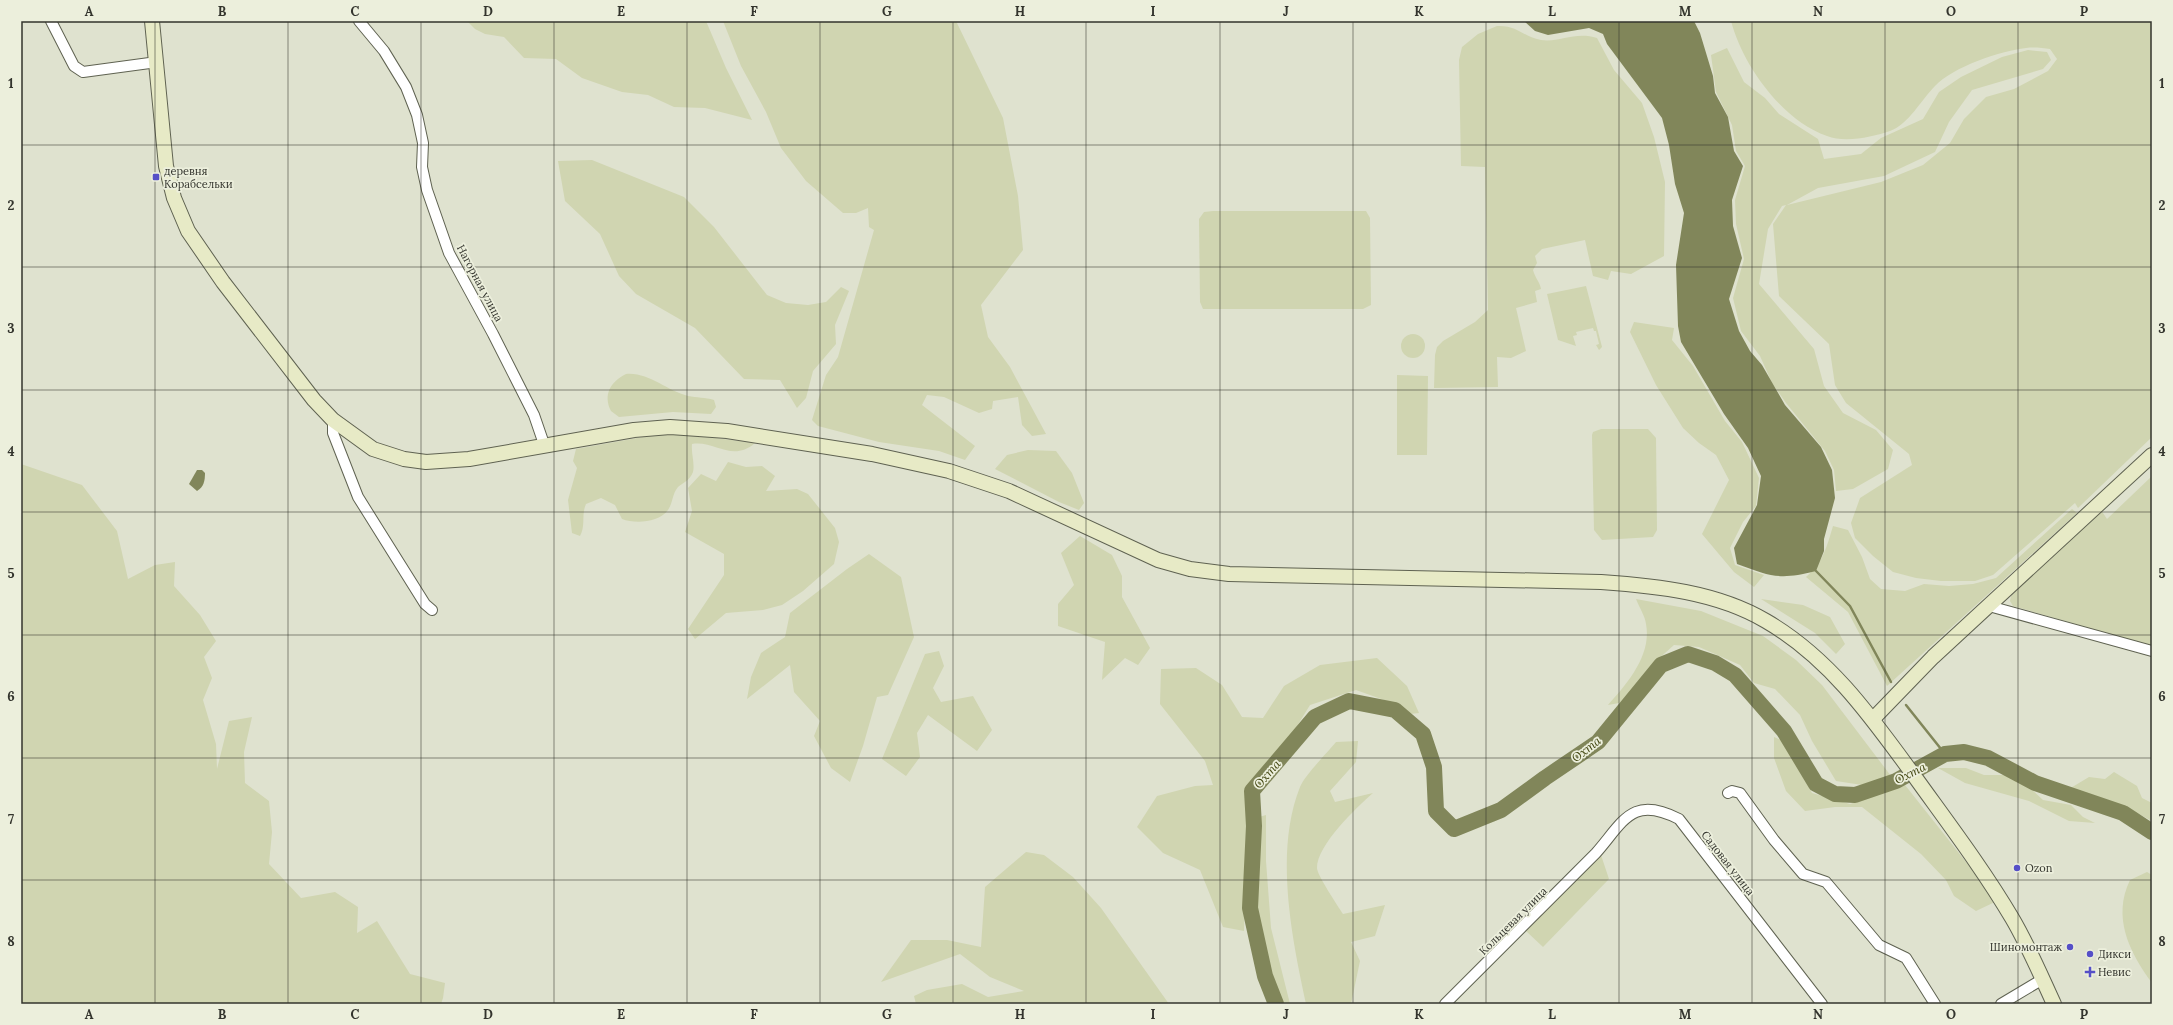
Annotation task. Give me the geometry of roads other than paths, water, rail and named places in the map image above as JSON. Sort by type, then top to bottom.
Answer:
[{"type":"main road","points":[[152,21],[166,166],[174,198],[188,232],[222,282],[314,400],[333,420],[373,448],[404,459],[426,462],[469,459],[545,447],[634,430],[670,427],[727,431],[872,454],[949,471],[1009,491],[1158,560],[1190,569],[1229,574],[1601,582],[1634,584],[1693,593],[1732,606],[1765,620],[1801,644],[1835,674],[1873,719],[1930,797],[2013,919],[2054,1004]]},
{"type":"main road","points":[[1873,719],[1933,657],[2152,455]]},
{"type":"street","points":[[51,21],[74,66],[83,72],[157,62]]},
{"type":"street","name":"Нагорная улица","points":[[359,21],[384,52],[406,87],[417,115],[423,144],[422,167],[427,190],[449,254],[534,416],[545,447]]},
{"type":"street","points":[[333,420],[333,432],[358,497],[425,604],[432,610]]},
{"type":"street","points":[[1989,606],[2152,651]]},
{"type":"street","points":[[1728,793],[1732,791],[1740,793],[1774,840],[1803,874],[1826,882],[1879,944],[1906,958],[1935,1004]]},
{"type":"street","name":"Садовая улица","points":[[1596,853],[1618,825],[1638,812],[1651,808],[1661,810],[1678,819],[1822,1004]]},
{"type":"street","name":"Кольцевая улица","points":[[1446,1004],[1596,853]]},
{"type":"street","points":[[2001,1004],[2043,979]]},
{"type":"waterway","points":[[1816,571],[1850,606],[1891,682]]},
{"type":"waterway","name":"Охта","points":[[1276,1004],[1265,976],[1250,908],[1254,826],[1252,791],[1315,717],[1349,701],[1395,710],[1423,734],[1434,767],[1436,811],[1454,829],[1501,810],[1598,742],[1661,665],[1688,654],[1715,663],[1735,675],[1784,731],[1816,784],[1835,794],[1855,795],[1896,781],[1945,754],[1964,752],[1988,758],[2035,783],[2123,813],[2152,832]]},
{"type":"waterway","points":[[1906,705],[1945,754]]},
{"type":"place","name":"деревня Корабсельки","points":[[156,177]]},
{"type":"place","name":"Ozon","points":[[2017,868]]},
{"type":"place","name":"Шиномонтаж","points":[[2070,947]]},
{"type":"place","name":"Дикси","points":[[2090,954]]},
{"type":"place","name":"Невис","points":[[2090,972]]}]
